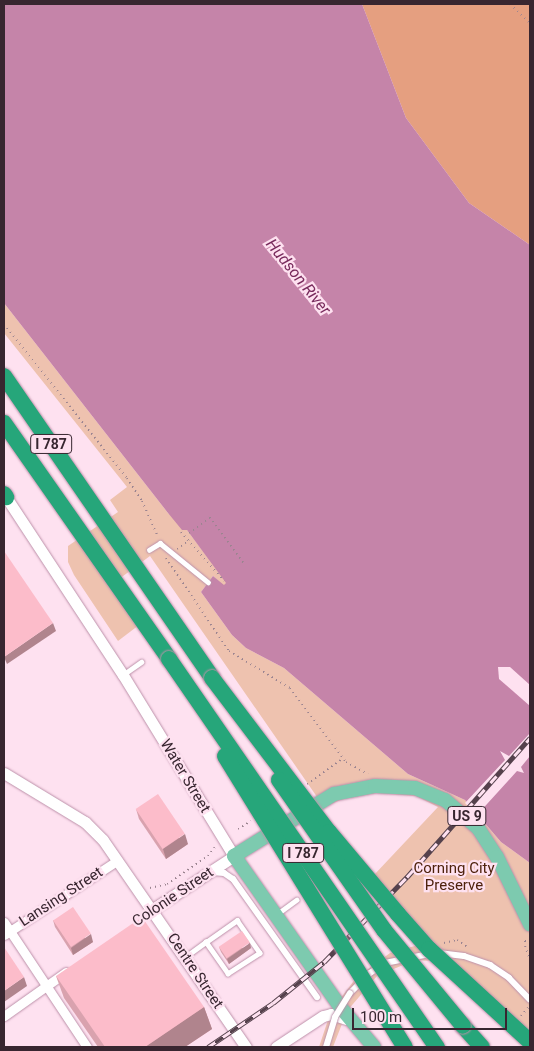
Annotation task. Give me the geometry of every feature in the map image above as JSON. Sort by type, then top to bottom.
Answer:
[{"type":"highway","name":"I 787","points":[[4,376],[367,907],[482,1047]]},
{"type":"highway","name":"I 787","points":[[4,424],[437,1047]]},
{"type":"highway","points":[[169,659],[255,810],[405,1047]]},
{"type":"highway","points":[[212,678],[386,901],[429,949],[530,1042]]},
{"type":"main road","name":"Colonie Street","points":[[234,856],[320,800],[349,790],[384,785],[415,788],[440,797],[462,812],[487,839],[530,924]]},
{"type":"main road","name":"Water Street","points":[[234,856],[356,1026],[374,1047]]},
{"type":"street","name":"Water Street","points":[[5,496],[123,675],[234,856]]},
{"type":"street","name":"Centre Street","points":[[4,773],[85,822],[118,860],[140,891],[149,912],[185,957],[246,1047]]},
{"type":"street","name":"Colonie Street","points":[[149,912],[234,856]]},
{"type":"street","name":"Lansing Street","points":[[7,933],[118,860]]},
{"type":"street","points":[[211,872],[224,873],[233,879],[317,997]]},
{"type":"street","points":[[4,922],[7,933],[88,1047]]},
{"type":"street","points":[[326,1047],[335,1017],[350,993],[370,972],[385,963],[438,953],[464,956],[490,965],[509,978],[530,1000]]},
{"type":"street","points":[[4,1016],[77,965]]},
{"type":"street","points":[[276,1047],[323,1016],[340,1016],[356,1026]]},
{"type":"lane","points":[[149,550],[160,543],[208,582]]},
{"type":"lane","points":[[123,675],[141,662]]},
{"type":"lane","points":[[276,915],[296,900]]},
{"type":"lane","points":[[185,957],[206,942],[237,920],[260,953],[228,974],[206,942]]},
{"type":"path","points":[[510,4],[530,23]]},
{"type":"path","points":[[4,324],[127,478],[142,501],[170,568],[229,652],[290,688],[346,762],[374,776]]},
{"type":"path","points":[[189,533],[210,517],[245,565]]},
{"type":"path","points":[[181,532],[224,581]]},
{"type":"path","points":[[172,552],[189,540]]},
{"type":"path","points":[[140,891],[166,884],[208,856],[215,847]]},
{"type":"path","points":[[530,938],[525,941],[525,946],[530,960]]},
{"type":"green space","name":"Corning City Preserve","points":[[4,303],[168,513],[187,530],[227,583],[224,586],[213,576],[201,592],[232,635],[246,648],[284,668],[408,774],[465,800],[501,842],[530,863],[530,1033],[451,962],[415,960],[377,976],[347,1011],[333,1047],[319,1047],[331,1011],[356,978],[390,953],[432,941],[374,875],[438,807],[416,796],[377,793],[343,799],[324,807],[150,556],[111,585],[139,625],[118,641],[74,575],[68,562],[68,546],[118,512],[110,500],[127,487],[4,333]]},
{"type":"shaded area","points":[[362,4],[530,4],[530,245],[469,203],[406,118]]},
{"type":"water","name":"Hudson River","points":[[4,4],[362,4],[406,118],[469,203],[530,245],[530,863],[501,842],[465,800],[408,774],[284,668],[246,648],[232,635],[201,592],[213,576],[224,585],[226,583],[187,530],[182,530],[168,513],[4,303]]},
{"type":"pier","points":[[498,667],[510,667],[530,685],[530,706],[499,679]]},
{"type":"pier","points":[[530,733],[530,756],[521,767],[524,773],[517,771],[477,815],[465,803],[505,760],[500,751],[509,756]]},
{"type":"building","points":[[4,551],[53,623],[4,657]]},
{"type":"building","points":[[158,794],[185,834],[162,849],[136,809]]},
{"type":"building","points":[[73,907],[91,934],[71,947],[53,920]]},
{"type":"building","points":[[142,917],[204,1007],[145,1047],[105,1047],[56,976]]},
{"type":"building","points":[[242,931],[250,943],[227,958],[219,947]]},
{"type":"building","points":[[4,947],[24,977],[4,991]]},
{"type":"railway","points":[[208,1047],[273,1003],[324,962],[407,877],[530,738]]}]
